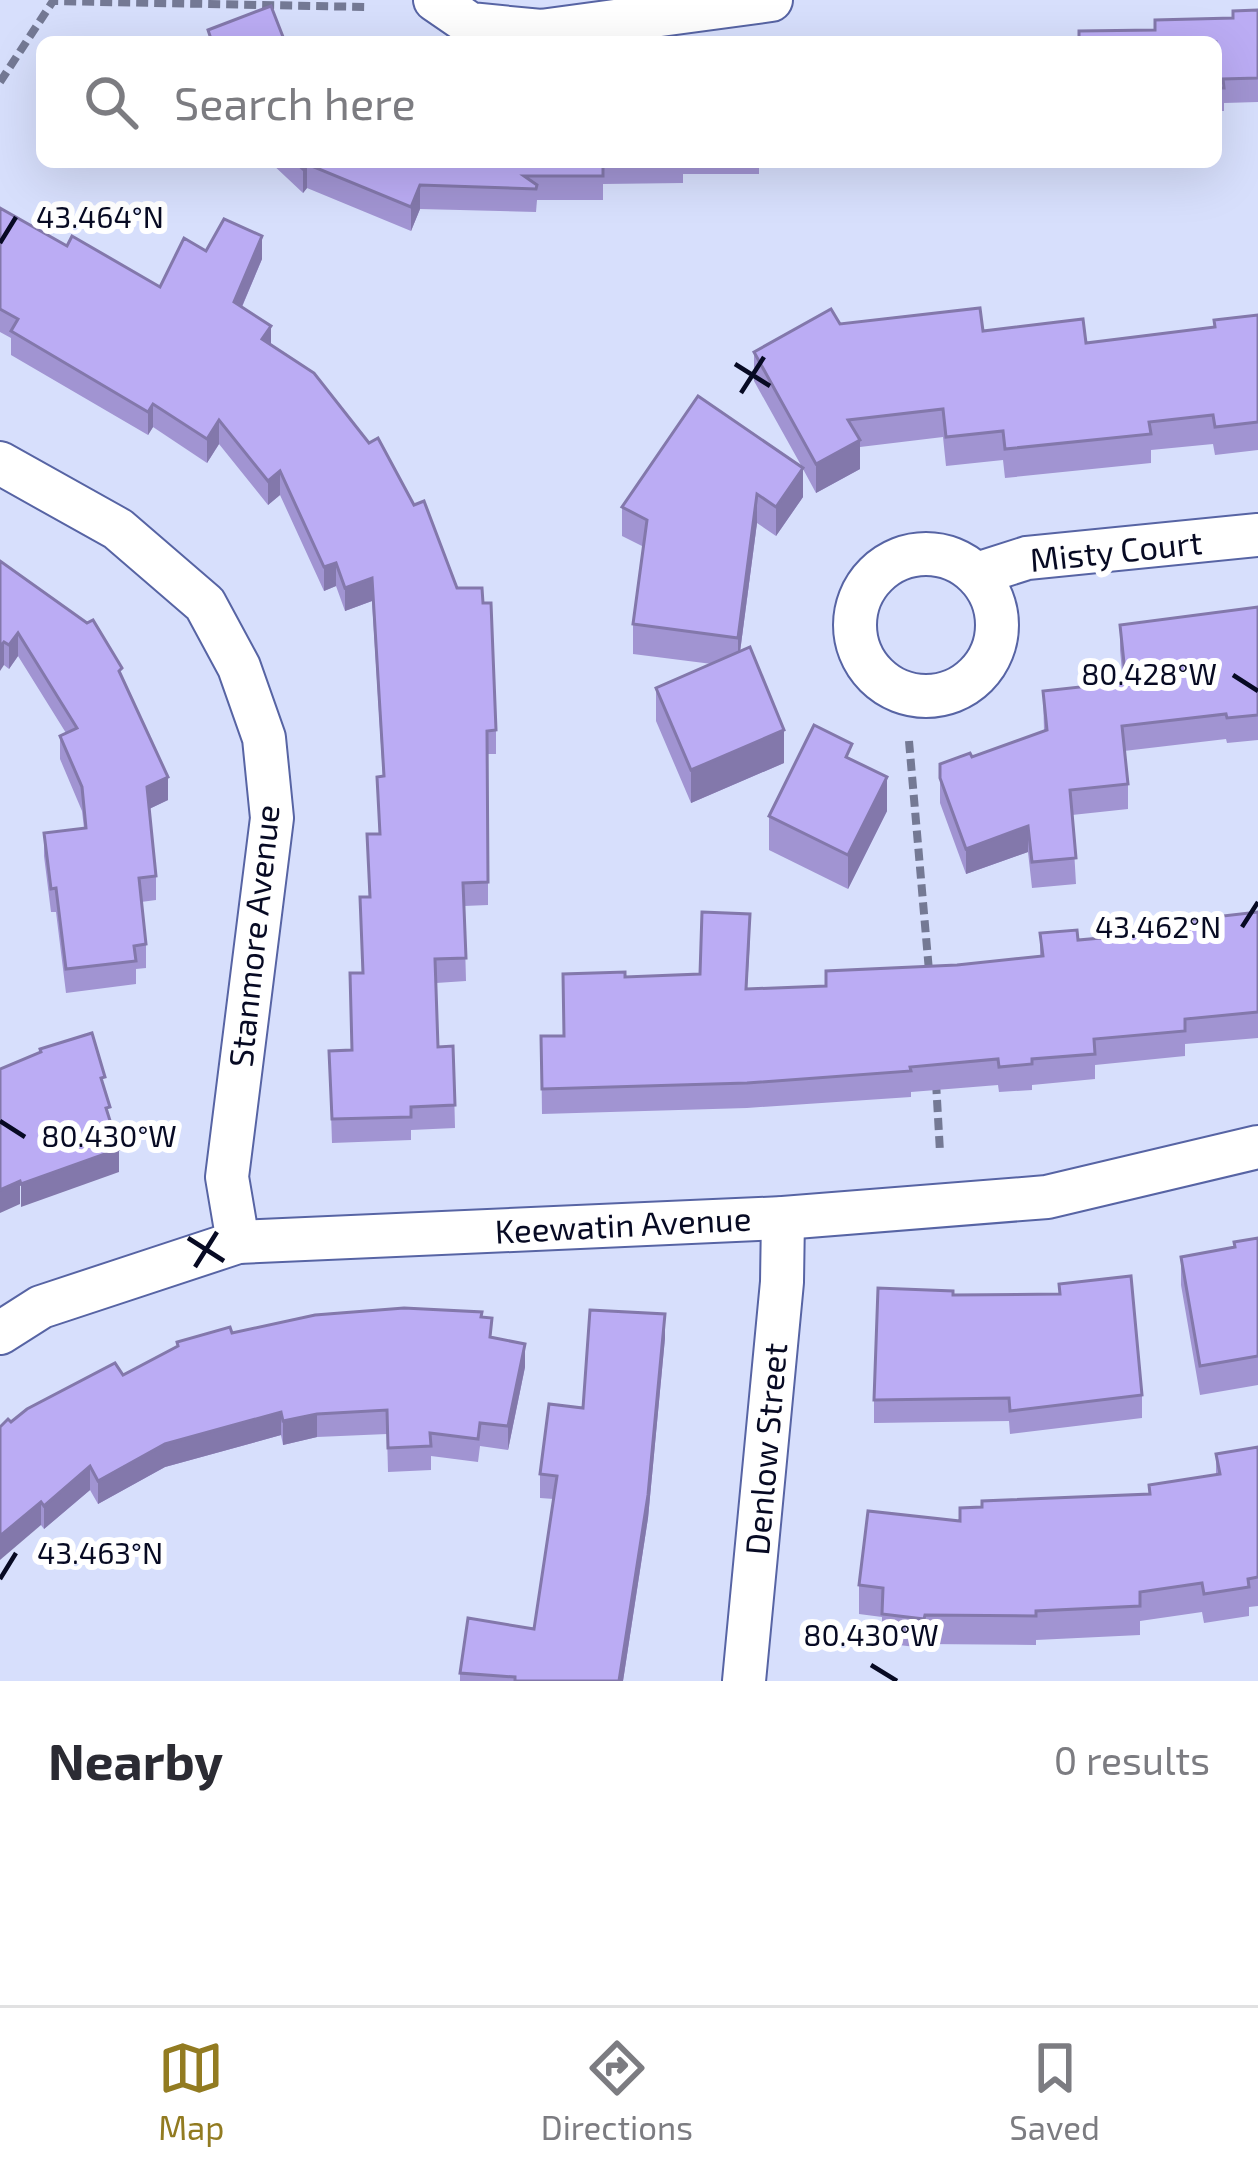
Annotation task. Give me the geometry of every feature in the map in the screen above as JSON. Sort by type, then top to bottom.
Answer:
[{"type":"street","points":[[436,0],[470,24],[541,31],[771,0]]},
{"type":"street","name":"Stanmore Avenue","points":[[0,463],[118,530],[205,604],[239,668],[264,738],[272,818],[227,1177],[238,1242]]},
{"type":"street","name":"Misty Court","points":[[976,574],[1027,558],[1258,535]]},
{"type":"street","name":"Keewatin Avenue","points":[[0,1333],[41,1307],[238,1242],[784,1217],[1047,1197],[1258,1147]]},
{"type":"street","name":"Denlow Street","points":[[744,1681],[784,1217]]},
{"type":"path","points":[[0,82],[53,1],[366,7]]},
{"type":"path","points":[[909,741],[930,992]]},
{"type":"path","points":[[934,1061],[940,1152]]},
{"type":"building","points":[[271,6],[283,36],[210,36],[208,30]]},
{"type":"building","points":[[1258,10],[1258,78],[1223,79],[1224,88],[1222,88],[1222,36],[1079,36],[1079,31],[1155,30],[1155,20],[1233,18],[1233,11]]},
{"type":"building","points":[[317,168],[603,168],[603,176],[524,176],[536,189],[420,185],[411,207]]},
{"type":"building","points":[[0,208],[67,246],[72,236],[160,287],[184,238],[206,251],[224,219],[262,236],[234,302],[271,326],[262,339],[314,373],[369,443],[378,438],[414,505],[424,501],[457,588],[482,588],[483,603],[491,603],[496,730],[487,731],[488,882],[463,883],[466,958],[435,959],[438,1047],[453,1046],[455,1105],[411,1107],[411,1117],[332,1119],[329,1051],[352,1050],[350,973],[363,973],[360,897],[370,897],[367,834],[380,834],[377,777],[384,776],[372,578],[345,588],[336,563],[324,567],[280,471],[268,481],[219,420],[207,439],[153,404],[148,412],[11,331],[18,319],[0,309]]},
{"type":"building","points":[[980,308],[983,331],[1083,319],[1086,343],[1215,327],[1214,320],[1258,315],[1258,422],[1215,427],[1213,415],[1149,422],[1151,434],[1005,449],[1003,431],[946,437],[943,409],[848,420],[860,440],[816,464],[754,352],[831,309],[840,324]]},
{"type":"building","points":[[698,396],[803,468],[776,507],[757,494],[738,638],[633,624],[647,520],[622,507]]},
{"type":"building","points":[[0,561],[87,623],[93,620],[122,668],[119,671],[168,777],[147,787],[156,876],[139,878],[146,944],[134,946],[136,961],[66,969],[44,833],[86,828],[82,787],[60,736],[77,728],[18,633],[9,645],[4,642],[0,647]]},
{"type":"building","points":[[1258,607],[1258,715],[1122,726],[1128,784],[1070,790],[1076,858],[1032,862],[1028,826],[966,849],[940,778],[940,764],[1047,730],[1043,691],[1126,682],[1120,625]]},
{"type":"building","points":[[750,647],[784,730],[691,770],[656,688]]},
{"type":"building","points":[[814,725],[852,744],[846,757],[887,777],[848,855],[769,816]]},
{"type":"building","points":[[702,912],[750,914],[746,989],[826,986],[826,971],[1043,956],[1040,933],[1077,930],[1078,940],[1179,931],[1179,921],[1258,912],[1258,1012],[1185,1019],[1185,1031],[1094,1039],[1095,1054],[1032,1059],[1032,1064],[999,1067],[998,1059],[910,1067],[911,1071],[747,1083],[542,1089],[541,1036],[564,1036],[563,974],[700,974]]},
{"type":"building","points":[[92,1033],[119,1149],[0,1190],[0,1069],[40,1049]]},
{"type":"building","points":[[1258,1238],[1258,1356],[1200,1366],[1181,1257]]},
{"type":"building","points":[[1131,1276],[1142,1395],[1010,1411],[1009,1398],[874,1400],[878,1288],[953,1291],[953,1295],[1060,1294],[1059,1284]]},
{"type":"building","points":[[404,1308],[482,1312],[481,1317],[492,1318],[490,1337],[525,1344],[508,1426],[480,1423],[478,1439],[430,1433],[431,1446],[388,1448],[387,1410],[283,1421],[281,1412],[165,1444],[98,1481],[90,1466],[0,1536],[0,1427],[8,1419],[11,1422],[115,1363],[123,1375],[178,1346],[177,1342],[230,1327],[232,1333],[315,1315]]},
{"type":"building","points":[[590,1310],[665,1314],[648,1495],[619,1681],[515,1681],[515,1677],[460,1673],[468,1618],[534,1629],[557,1476],[540,1474],[549,1404],[583,1408]]},
{"type":"building","points":[[1258,1447],[1258,1577],[1248,1579],[1249,1587],[1204,1594],[1202,1583],[1140,1592],[1140,1606],[1036,1611],[1036,1616],[925,1615],[924,1619],[882,1614],[883,1588],[859,1585],[868,1511],[960,1521],[960,1508],[982,1507],[982,1501],[1150,1494],[1149,1485],[1220,1474],[1216,1454]]}]
